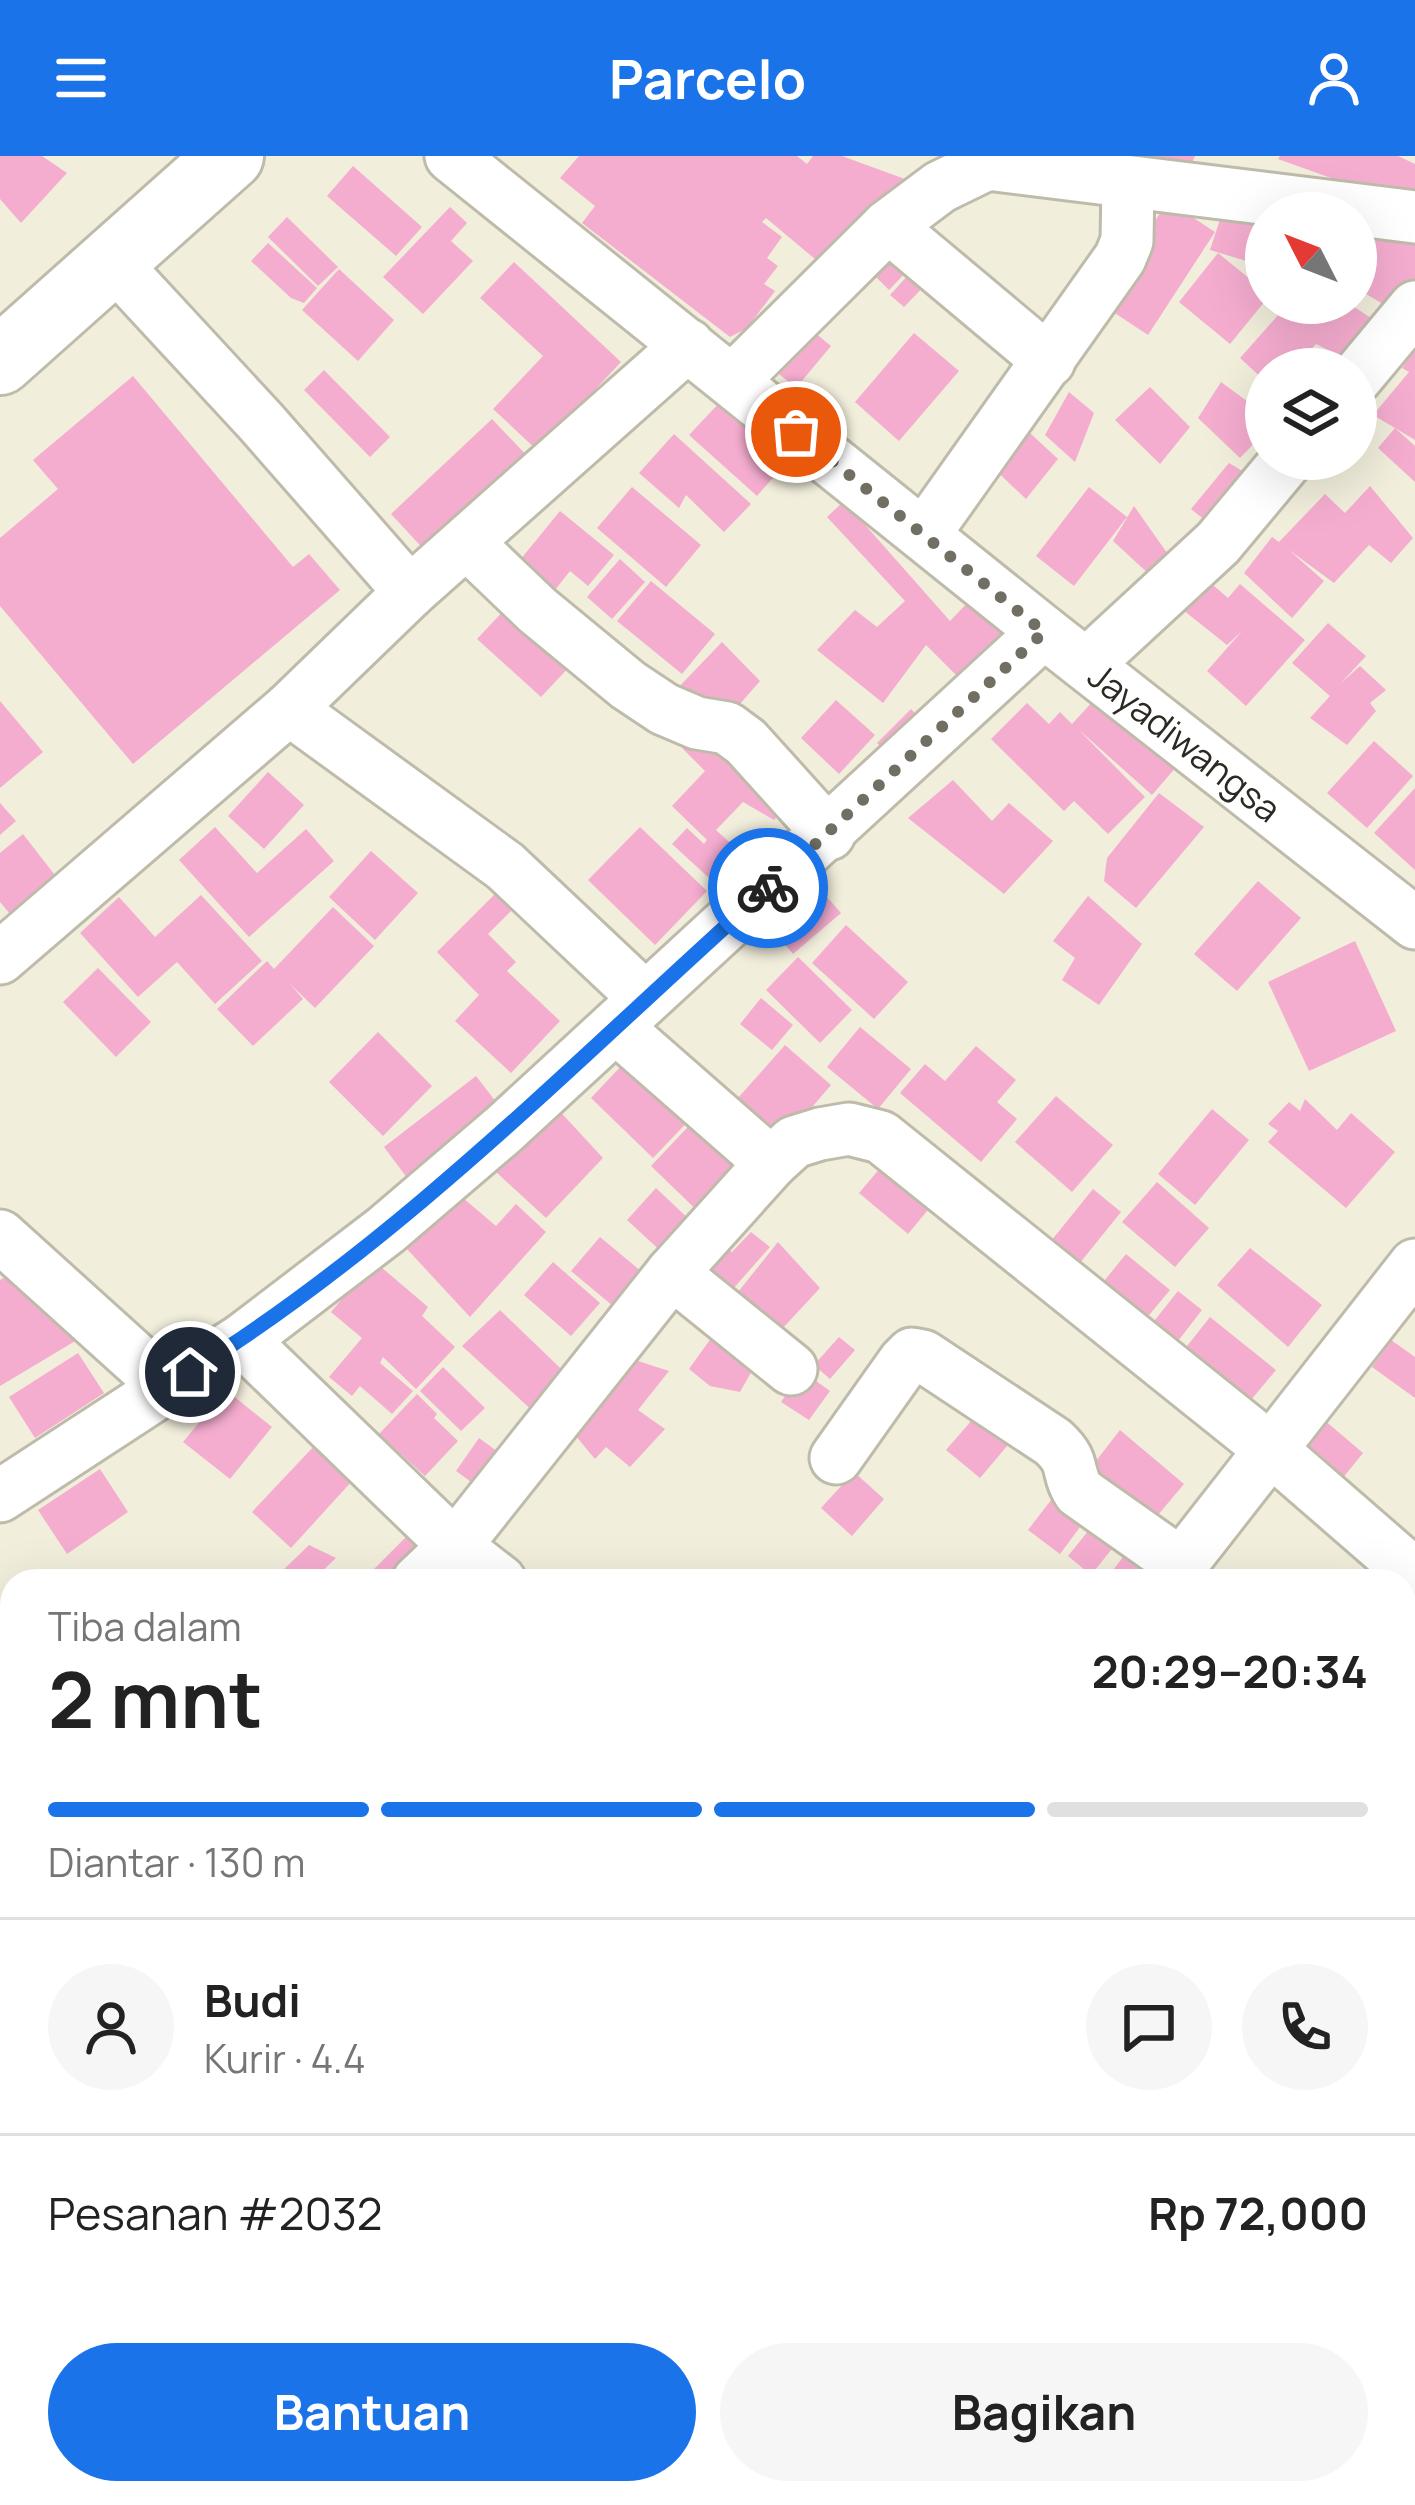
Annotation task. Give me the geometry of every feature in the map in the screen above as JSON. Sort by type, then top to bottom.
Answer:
[{"type":"highway","points":[[0,361],[230,156]]},
{"type":"street","name":"Jayadiwangsa","points":[[451,156],[1044,632],[1415,922]]},
{"type":"street","points":[[732,381],[888,226],[922,198],[990,160],[1128,183],[1415,217]]},
{"type":"street","points":[[925,533],[1124,250],[1128,183]]},
{"type":"street","points":[[888,226],[1049,361]]},
{"type":"street","points":[[112,261],[410,592]]},
{"type":"street","points":[[1377,353],[1415,307]]},
{"type":"street","points":[[0,958],[289,709],[410,592],[688,345]]},
{"type":"street","points":[[1087,664],[1218,543],[1270,480]]},
{"type":"street","points":[[467,543],[537,610],[628,685],[664,709],[697,723],[727,728],[746,742],[829,834]]},
{"type":"street","points":[[0,1496],[242,1340],[386,1230],[829,834],[1044,632]]},
{"type":"street","points":[[289,709],[505,866],[631,1013],[771,1163]]},
{"type":"street","points":[[431,1569],[455,1546],[672,1273],[771,1163],[794,1142],[849,1129],[881,1137],[1268,1448],[1408,1569]]},
{"type":"street","points":[[2,1241],[167,1387]]},
{"type":"street","points":[[1178,1569],[1415,1265]]},
{"type":"street","points":[[672,1273],[791,1369]]},
{"type":"street","points":[[242,1340],[485,1569]]},
{"type":"street","points":[[836,1458],[904,1362],[912,1354],[923,1356],[1053,1442],[1068,1456],[1072,1482],[1079,1492],[1170,1569]]},
{"type":"building","points":[[0,156],[42,156],[67,173],[21,223],[0,199]]},
{"type":"building","points":[[579,156],[797,156],[807,164],[813,156],[842,156],[913,182],[834,275],[766,218],[762,222],[782,237],[767,258],[778,266],[764,284],[775,291],[747,328],[730,337],[582,223],[595,206],[560,178]]},
{"type":"building","points":[[1137,156],[1195,156],[1187,173],[1132,171]]},
{"type":"building","points":[[1398,156],[1415,164],[1415,208],[1377,192],[1278,159]]},
{"type":"building","points":[[353,166],[422,227],[396,256],[327,196]]},
{"type":"building","points":[[1227,198],[1245,204],[1245,261],[1210,250]]},
{"type":"building","points":[[1168,201],[1215,232],[1148,335],[1101,304]]},
{"type":"building","points":[[450,207],[467,223],[451,241],[473,261],[423,314],[383,277]]},
{"type":"building","points":[[287,217],[338,267],[318,286],[268,237]]},
{"type":"building","points":[[1381,231],[1415,240],[1415,296],[1403,316],[1377,301]]},
{"type":"building","points":[[268,243],[317,288],[304,303],[291,298],[251,261]]},
{"type":"building","points":[[896,251],[912,266],[889,290],[873,274]]},
{"type":"building","points":[[1218,253],[1245,275],[1246,324],[1230,344],[1179,302]]},
{"type":"building","points":[[514,262],[621,362],[538,451],[493,409],[543,356],[480,298]]},
{"type":"building","points":[[919,263],[934,276],[904,307],[890,295]]},
{"type":"building","points":[[339,269],[394,320],[358,361],[302,310]]},
{"type":"building","points":[[1377,322],[1388,329],[1367,348],[1316,344],[1312,348],[1249,348],[1270,324]]},
{"type":"building","points":[[803,323],[831,346],[796,388],[768,365]]},
{"type":"building","points":[[914,333],[959,371],[899,441],[855,402]]},
{"type":"building","points":[[1415,349],[1415,440],[1377,417],[1377,410],[1409,372],[1402,368]]},
{"type":"building","points":[[324,370],[390,437],[370,457],[304,390]]},
{"type":"building","points":[[133,376],[293,567],[309,554],[340,590],[133,764],[0,606],[0,538],[58,489],[33,460]]},
{"type":"building","points":[[1221,382],[1245,400],[1245,453],[1240,458],[1198,418]]},
{"type":"building","points":[[1150,387],[1190,427],[1160,464],[1115,420]]},
{"type":"building","points":[[1069,392],[1094,413],[1075,462],[1045,435]]},
{"type":"building","points":[[720,402],[787,462],[757,496],[689,435]]},
{"type":"building","points":[[492,419],[532,461],[430,556],[391,514]]},
{"type":"building","points":[[1017,421],[1058,459],[1026,499],[990,465]]},
{"type":"building","points":[[1395,428],[1415,446],[1415,482],[1378,448]]},
{"type":"building","points":[[674,434],[751,504],[724,532],[686,495],[679,508],[639,473]]},
{"type":"building","points":[[1229,463],[1245,473],[1245,480],[1259,481],[1216,529],[1191,509]]},
{"type":"building","points":[[1370,486],[1413,538],[1391,563],[1369,545],[1334,583],[1289,550],[1324,581],[1292,618],[1244,573],[1272,537],[1279,542],[1325,494],[1345,513]]},
{"type":"building","points":[[632,487],[701,545],[666,587],[597,528]]},
{"type":"building","points":[[1089,487],[1127,517],[1074,586],[1036,556]]},
{"type":"building","points":[[844,501],[950,621],[973,597],[1011,634],[963,682],[926,645],[883,703],[817,650],[855,610],[877,627],[905,601],[827,517]]},
{"type":"building","points":[[1134,506],[1172,560],[1150,575],[1113,541]]},
{"type":"building","points":[[560,511],[614,555],[588,586],[570,571],[555,590],[520,560]]},
{"type":"building","points":[[620,559],[645,582],[612,619],[587,597]]},
{"type":"building","points":[[1206,579],[1228,598],[1240,584],[1305,640],[1246,706],[1207,671],[1242,631],[1227,645],[1178,606]]},
{"type":"building","points":[[651,581],[715,634],[682,674],[617,621]]},
{"type":"building","points":[[509,605],[573,663],[541,697],[477,639]]},
{"type":"building","points":[[1328,623],[1366,656],[1341,683],[1360,666],[1386,690],[1370,703],[1376,711],[1347,745],[1310,718],[1330,696],[1292,663]]},
{"type":"building","points":[[722,642],[760,681],[726,720],[674,692]]},
{"type":"building","points":[[1105,688],[1184,758],[1152,795],[1078,729],[1145,797],[1108,834],[1074,801],[1064,811],[991,739],[1027,703],[1049,724],[1060,712],[1072,724]]},
{"type":"building","points":[[836,700],[875,735],[839,774],[801,738]]},
{"type":"building","points":[[0,701],[43,752],[0,788]]},
{"type":"building","points":[[911,709],[931,730],[897,763],[877,743]]},
{"type":"building","points":[[702,728],[792,802],[774,820],[743,802],[716,830],[760,870],[733,900],[672,844],[687,828],[704,844],[707,840],[672,806],[705,771],[682,748]]},
{"type":"building","points":[[1374,741],[1413,776],[1367,828],[1327,793]]},
{"type":"building","points":[[268,772],[304,805],[264,849],[228,816]]},
{"type":"building","points":[[953,780],[992,821],[1009,803],[1053,841],[1004,894],[908,818]]},
{"type":"building","points":[[1415,788],[1415,870],[1374,833]]},
{"type":"building","points":[[1159,793],[1204,827],[1136,908],[1104,881],[1107,858]]},
{"type":"building","points":[[0,803],[16,821],[0,835]]},
{"type":"building","points":[[215,827],[257,873],[306,829],[334,861],[249,937],[179,860]]},
{"type":"building","points":[[640,827],[707,891],[655,945],[588,880]]},
{"type":"building","points":[[23,834],[61,883],[15,920],[0,902],[0,853]]},
{"type":"building","points":[[371,851],[418,893],[375,940],[329,897]]},
{"type":"building","points":[[1258,881],[1301,918],[1237,991],[1194,954]]},
{"type":"building","points":[[814,882],[841,913],[793,954],[766,923]]},
{"type":"building","points":[[501,888],[517,905],[488,934],[516,962],[507,971],[560,1021],[511,1073],[455,1021],[479,995],[437,952]]},
{"type":"building","points":[[201,895],[262,961],[215,1004],[177,962],[138,997],[80,933],[119,897],[155,937]]},
{"type":"building","points":[[1088,896],[1142,944],[1099,1005],[1062,980],[1075,958],[1053,941]]},
{"type":"building","points":[[333,907],[374,946],[315,1008],[290,984],[303,999],[253,1046],[217,1009],[267,961],[274,969]]},
{"type":"building","points":[[846,925],[908,982],[874,1019],[812,963]]},
{"type":"building","points":[[1355,941],[1396,1031],[1309,1071],[1268,982]]},
{"type":"building","points":[[798,957],[852,1010],[820,1043],[766,990]]},
{"type":"building","points":[[98,968],[151,1022],[116,1057],[63,1002]]},
{"type":"building","points":[[761,998],[793,1025],[772,1050],[740,1024]]},
{"type":"building","points":[[860,1027],[911,1069],[878,1109],[827,1067]]},
{"type":"building","points":[[378,1032],[432,1086],[383,1136],[329,1082]]},
{"type":"building","points":[[785,1045],[831,1085],[784,1140],[737,1099]]},
{"type":"building","points":[[976,1046],[1016,1080],[997,1102],[1017,1119],[981,1162],[900,1093],[925,1064],[945,1081]]},
{"type":"building","points":[[623,1064],[698,1111],[653,1158],[591,1098]]},
{"type":"building","points":[[476,1076],[510,1120],[417,1191],[384,1147]]},
{"type":"building","points":[[1056,1096],[1113,1145],[1072,1192],[1015,1142]]},
{"type":"building","points":[[1305,1099],[1337,1130],[1351,1113],[1395,1152],[1346,1208],[1268,1142],[1278,1131],[1268,1124],[1289,1102],[1300,1111]]},
{"type":"building","points":[[554,1105],[603,1158],[546,1218],[496,1172]]},
{"type":"building","points":[[1212,1109],[1249,1140],[1195,1205],[1158,1174]]},
{"type":"building","points":[[703,1111],[760,1164],[707,1220],[651,1166]]},
{"type":"building","points":[[893,1153],[941,1194],[908,1234],[859,1193]]},
{"type":"building","points":[[1157,1182],[1209,1228],[1175,1267],[1122,1222]]},
{"type":"building","points":[[656,1188],[694,1224],[665,1255],[627,1220]]},
{"type":"building","points":[[1093,1189],[1121,1212],[1075,1269],[1047,1246]]},
{"type":"building","points":[[456,1192],[496,1226],[516,1204],[546,1232],[470,1317],[406,1248]]},
{"type":"building","points":[[751,1232],[770,1247],[717,1307],[689,1280],[710,1240],[732,1252]]},
{"type":"building","points":[[600,1237],[648,1277],[619,1311],[571,1271]]},
{"type":"building","points":[[778,1242],[820,1288],[770,1342],[722,1312]]},
{"type":"building","points":[[1250,1248],[1322,1305],[1288,1347],[1217,1285]]},
{"type":"building","points":[[1126,1254],[1170,1290],[1140,1326],[1096,1291]]},
{"type":"building","points":[[374,1261],[428,1307],[422,1316],[455,1347],[416,1389],[383,1357],[380,1363],[413,1391],[392,1414],[360,1386],[352,1396],[329,1377],[362,1338],[331,1312]]},
{"type":"building","points":[[553,1262],[600,1303],[571,1336],[524,1295]]},
{"type":"building","points":[[26,1265],[92,1331],[0,1386],[0,1280]]},
{"type":"building","points":[[1178,1291],[1202,1310],[1171,1350],[1147,1330]]},
{"type":"building","points":[[500,1310],[580,1387],[536,1414],[462,1346]]},
{"type":"building","points":[[1210,1317],[1276,1370],[1241,1412],[1176,1360]]},
{"type":"building","points":[[722,1323],[761,1355],[740,1392],[710,1386],[689,1369]]},
{"type":"building","points":[[839,1337],[855,1350],[830,1379],[814,1365]]},
{"type":"building","points":[[1391,1340],[1415,1357],[1415,1398],[1372,1367]]},
{"type":"building","points":[[78,1353],[104,1393],[35,1438],[9,1397]]},
{"type":"building","points":[[635,1360],[669,1371],[638,1410],[665,1429],[630,1467],[606,1447],[595,1459],[570,1429]]},
{"type":"building","points":[[443,1367],[485,1408],[461,1431],[420,1391]]},
{"type":"building","points":[[802,1371],[830,1391],[809,1420],[781,1402]]},
{"type":"building","points":[[226,1390],[272,1427],[230,1479],[183,1442]]},
{"type":"building","points":[[417,1394],[458,1441],[425,1476],[379,1434]]},
{"type":"building","points":[[985,1405],[1018,1433],[980,1478],[946,1450]]},
{"type":"building","points":[[1310,1408],[1363,1453],[1333,1490],[1279,1445]]},
{"type":"building","points":[[1120,1430],[1184,1484],[1152,1522],[1082,1479]]},
{"type":"building","points":[[479,1438],[516,1465],[493,1498],[456,1471]]},
{"type":"building","points":[[315,1445],[353,1480],[291,1548],[252,1512]]},
{"type":"building","points":[[100,1469],[128,1512],[67,1554],[38,1510]]},
{"type":"building","points":[[854,1472],[884,1499],[852,1536],[821,1508]]},
{"type":"building","points":[[1058,1491],[1089,1515],[1060,1554],[1028,1530]]},
{"type":"building","points":[[1097,1520],[1120,1539],[1096,1569],[1084,1569],[1068,1556]]},
{"type":"building","points":[[411,1532],[428,1549],[409,1569],[374,1569]]},
{"type":"building","points":[[309,1545],[336,1558],[325,1569],[284,1569]]},
{"type":"building","points":[[1131,1546],[1159,1567],[1157,1569],[1114,1569]]},
{"type":"way so far","points":[[768,888],[1044,632],[796,432]]},
{"type":"route","points":[[190,1372],[242,1340],[386,1230],[578,1064],[768,888]]}]
